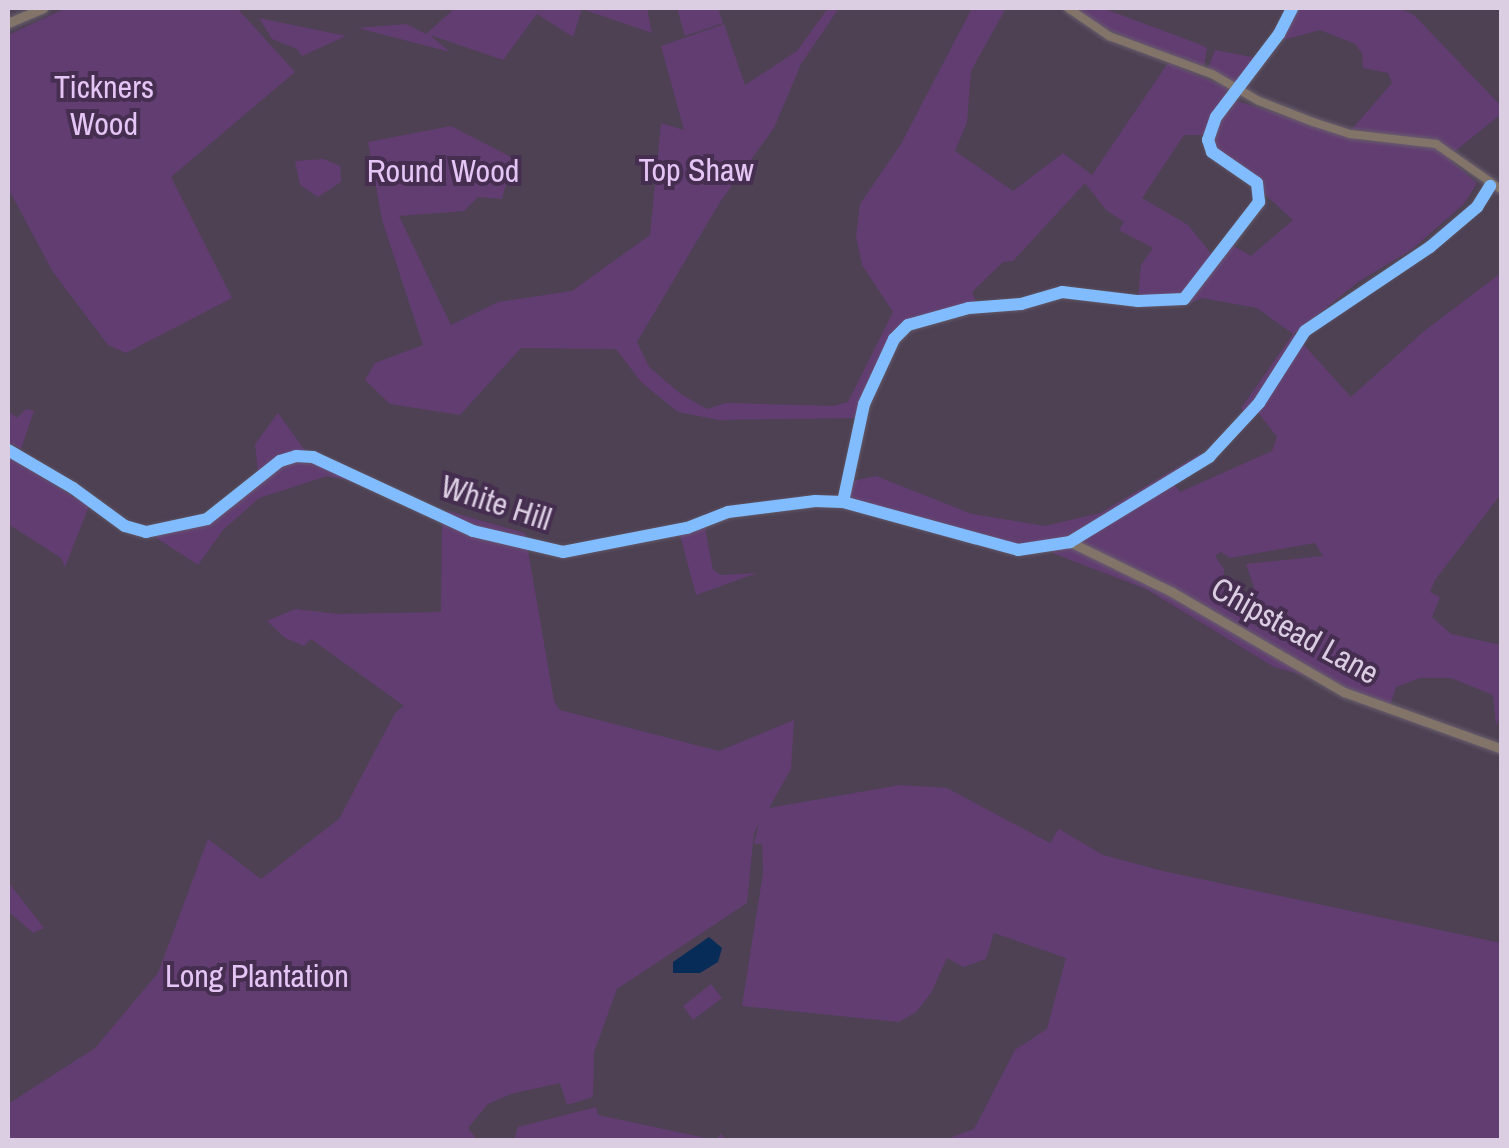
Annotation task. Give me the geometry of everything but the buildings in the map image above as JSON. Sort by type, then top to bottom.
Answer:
[{"type":"street","points":[[8,22],[44,8]]},
{"type":"street","points":[[1068,8],[1110,36],[1212,74],[1236,88],[1350,134],[1436,144],[1490,186],[1502,190]]},
{"type":"street","points":[[843,502],[864,404],[894,339],[908,326],[969,308],[1021,304],[1062,292],[1138,301],[1184,299],[1259,202],[1257,183],[1208,147],[1216,118],[1280,34],[1292,8]]},
{"type":"street","points":[[1070,542],[1209,457],[1259,403],[1305,331],[1430,248],[1477,207],[1490,186]]},
{"type":"street","name":"White Hill","points":[[8,450],[74,488],[126,526],[146,532],[207,518],[280,461],[296,456],[313,457],[472,531],[563,552],[688,528],[728,512],[786,503],[843,502],[1018,550],[1070,542]]},
{"type":"street","name":"Chipstead Lane","points":[[1070,542],[1172,592],[1344,692],[1502,749]]},
{"type":"green space","name":"Tickners Wood","points":[[66,8],[237,8],[295,72],[171,177],[232,298],[126,353],[108,345],[53,272],[8,188],[8,35]]},
{"type":"green space","points":[[455,8],[647,8],[652,33],[582,9],[573,37],[537,14],[503,60],[430,35],[450,52],[358,28],[406,24],[426,34]]},
{"type":"green space","points":[[677,8],[718,8],[723,23],[685,36]]},
{"type":"green space","points":[[828,8],[839,8],[801,64],[774,128],[720,202],[637,342],[649,367],[682,395],[707,409],[726,403],[833,406],[848,402],[893,312],[862,265],[856,237],[860,204],[901,144],[972,8],[1006,8],[971,71],[967,122],[955,151],[1013,191],[1063,153],[1092,175],[1168,63],[1228,88],[1206,135],[1184,135],[1142,198],[1188,225],[1213,256],[1183,296],[1138,299],[1141,265],[1153,248],[1119,230],[1124,222],[1106,210],[1085,183],[1013,261],[1003,262],[972,292],[976,302],[918,318],[893,336],[861,413],[854,418],[719,420],[678,412],[641,382],[616,349],[521,348],[460,415],[390,404],[365,380],[375,363],[423,345],[382,220],[368,142],[451,126],[513,158],[502,199],[478,197],[464,211],[399,216],[451,325],[498,302],[572,291],[650,235],[661,123],[684,130],[661,46],[724,24],[745,85],[797,51]]},
{"type":"green space","points":[[1062,8],[1102,8],[1199,44],[1207,48],[1204,66],[1154,50]]},
{"type":"green space","points":[[1296,8],[1399,8],[1414,15],[1501,106],[1501,114],[1454,152],[1438,141],[1352,129],[1392,83],[1388,73],[1363,68],[1362,53],[1355,44],[1320,30],[1283,40]]},
{"type":"green space","points":[[259,18],[346,36],[302,56],[297,49],[272,39]]},
{"type":"green space","points":[[1215,50],[1257,58],[1239,81],[1233,82],[1208,68]]},
{"type":"green space","points":[[1231,99],[1362,141],[1434,146],[1477,183],[1464,204],[1411,250],[1358,282],[1294,334],[1351,397],[1423,332],[1501,273],[1501,494],[1430,592],[1440,597],[1432,617],[1451,634],[1501,645],[1501,713],[1496,726],[1493,695],[1451,678],[1420,678],[1396,687],[1390,706],[1342,686],[1274,667],[1146,589],[1055,554],[1043,542],[1018,547],[848,498],[852,481],[876,476],[972,514],[1045,526],[1100,513],[1200,454],[1203,456],[1158,485],[1146,502],[1174,484],[1180,492],[1272,451],[1277,437],[1256,410],[1244,413],[1241,408],[1293,334],[1257,308],[1202,298],[1183,306],[1232,245],[1251,256],[1293,220],[1216,150],[1212,137]],"holes":[[[1315,543],[1323,556],[1246,564],[1257,596],[1247,608],[1274,634],[1254,625],[1223,588],[1224,569],[1215,556],[1221,552],[1230,558]]]},
{"type":"green space","points":[[324,159],[340,166],[341,182],[318,197],[300,185],[295,161]]},
{"type":"green space","points":[[26,409],[34,411],[21,449],[8,442],[8,411],[17,418]]},
{"type":"green space","points":[[278,413],[314,463],[355,482],[327,476],[259,498],[223,530],[198,565],[152,535],[205,523],[259,482],[255,444]]},
{"type":"green space","points":[[8,457],[89,506],[65,567],[61,558],[8,524]]},
{"type":"green space","name":"Long Plantation","points":[[448,511],[525,533],[554,701],[560,710],[719,751],[794,720],[791,769],[769,808],[900,785],[947,788],[1050,843],[1059,829],[1103,855],[1163,871],[1501,943],[1501,1140],[944,1140],[974,1129],[1015,1050],[1047,1029],[1066,958],[994,933],[986,959],[963,967],[947,958],[931,993],[916,1012],[899,1022],[742,1006],[763,873],[762,844],[754,844],[759,823],[754,833],[747,903],[617,989],[594,1052],[593,1097],[567,1105],[560,1083],[511,1094],[488,1104],[468,1128],[477,1140],[8,1140],[8,1104],[95,1048],[158,973],[208,839],[261,879],[339,819],[395,713],[404,706],[311,639],[304,646],[285,638],[267,621],[295,609],[338,614],[441,612],[442,525]]},
{"type":"green space","points":[[704,523],[713,570],[721,575],[757,573],[696,595],[680,535]]},
{"type":"green space","points":[[8,882],[44,928],[33,933],[8,911]]},
{"type":"green space","points":[[711,984],[722,998],[693,1020],[683,1006]]},
{"type":"green space","points":[[596,1107],[598,1115],[715,1140],[514,1140],[518,1127]]},
{"type":"water","points":[[709,937],[722,948],[718,962],[700,973],[673,973],[673,962]]},
{"type":"cycle path","points":[[843,502],[864,404],[894,339],[908,325],[969,308],[1021,304],[1062,292],[1138,301],[1184,299],[1259,202],[1257,183],[1212,152],[1208,140],[1216,117],[1279,34],[1292,8]]},
{"type":"cycle path","points":[[8,450],[73,488],[125,526],[146,532],[207,519],[280,461],[296,456],[313,457],[473,531],[563,552],[687,528],[728,512],[815,501],[843,502],[1018,550],[1070,542],[1209,457],[1259,403],[1305,331],[1430,247],[1477,207],[1490,186]]},
{"type":"park label","name":"Top Shaw","points":[[696,170]]},
{"type":"park label","name":"Round Wood","points":[[443,171]]}]
